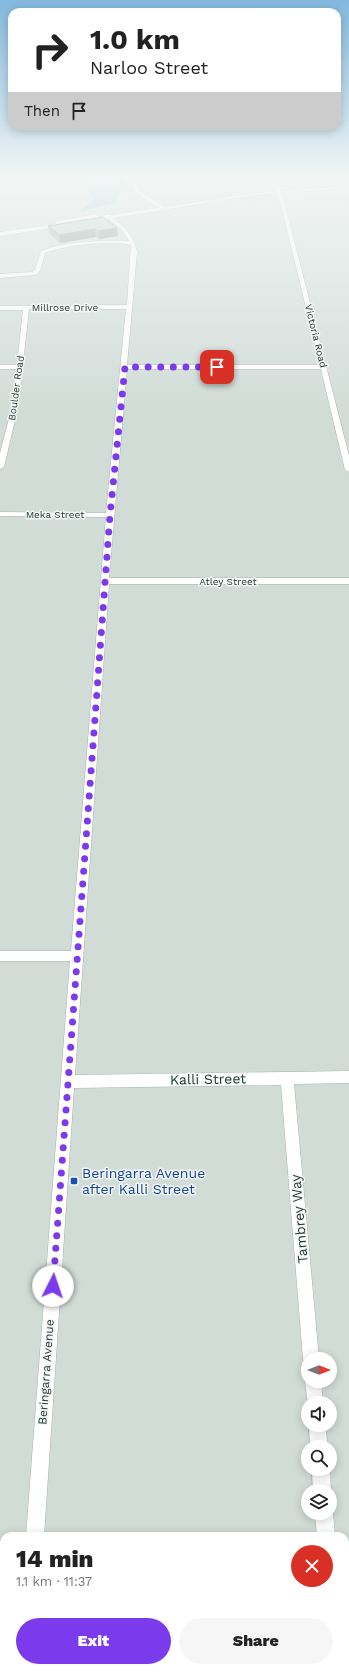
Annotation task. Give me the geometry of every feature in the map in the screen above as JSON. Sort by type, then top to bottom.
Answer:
[{"type":"street","points":[[0,276],[34,274],[37,271],[41,257]]},
{"type":"street","name":"Beringarra Avenue","points":[[35,1532],[76,956],[110,515],[130,307],[132,257]]},
{"type":"street","name":"Victoria Road","points":[[295,257],[349,467]]},
{"type":"street","name":"Millrose Drive","points":[[0,308],[130,307]]},
{"type":"street","name":"Boulder Road","points":[[0,467],[15,407],[26,308]]},
{"type":"street","points":[[0,367],[19,367]]},
{"type":"street","points":[[125,367],[323,367]]},
{"type":"street","name":"Meka Street","points":[[0,514],[110,515]]},
{"type":"street","name":"Atley Street","points":[[106,581],[349,581]]},
{"type":"street","points":[[0,956],[76,956]]},
{"type":"street","name":"Kalli Street","points":[[67,1082],[349,1077]]},
{"type":"street","name":"Tambrey Way","points":[[287,1078],[310,1352]]},
{"type":"street","points":[[325,1520],[326,1532]]},
{"type":"shaded area","points":[[0,257],[349,257],[349,1532],[0,1532]]},
{"type":"place","name":"Beringarra Avenue after Kalli Street","points":[[74,1181]]},
{"type":"route","points":[[53,1286],[76,956],[110,515],[125,367],[217,367]]}]
